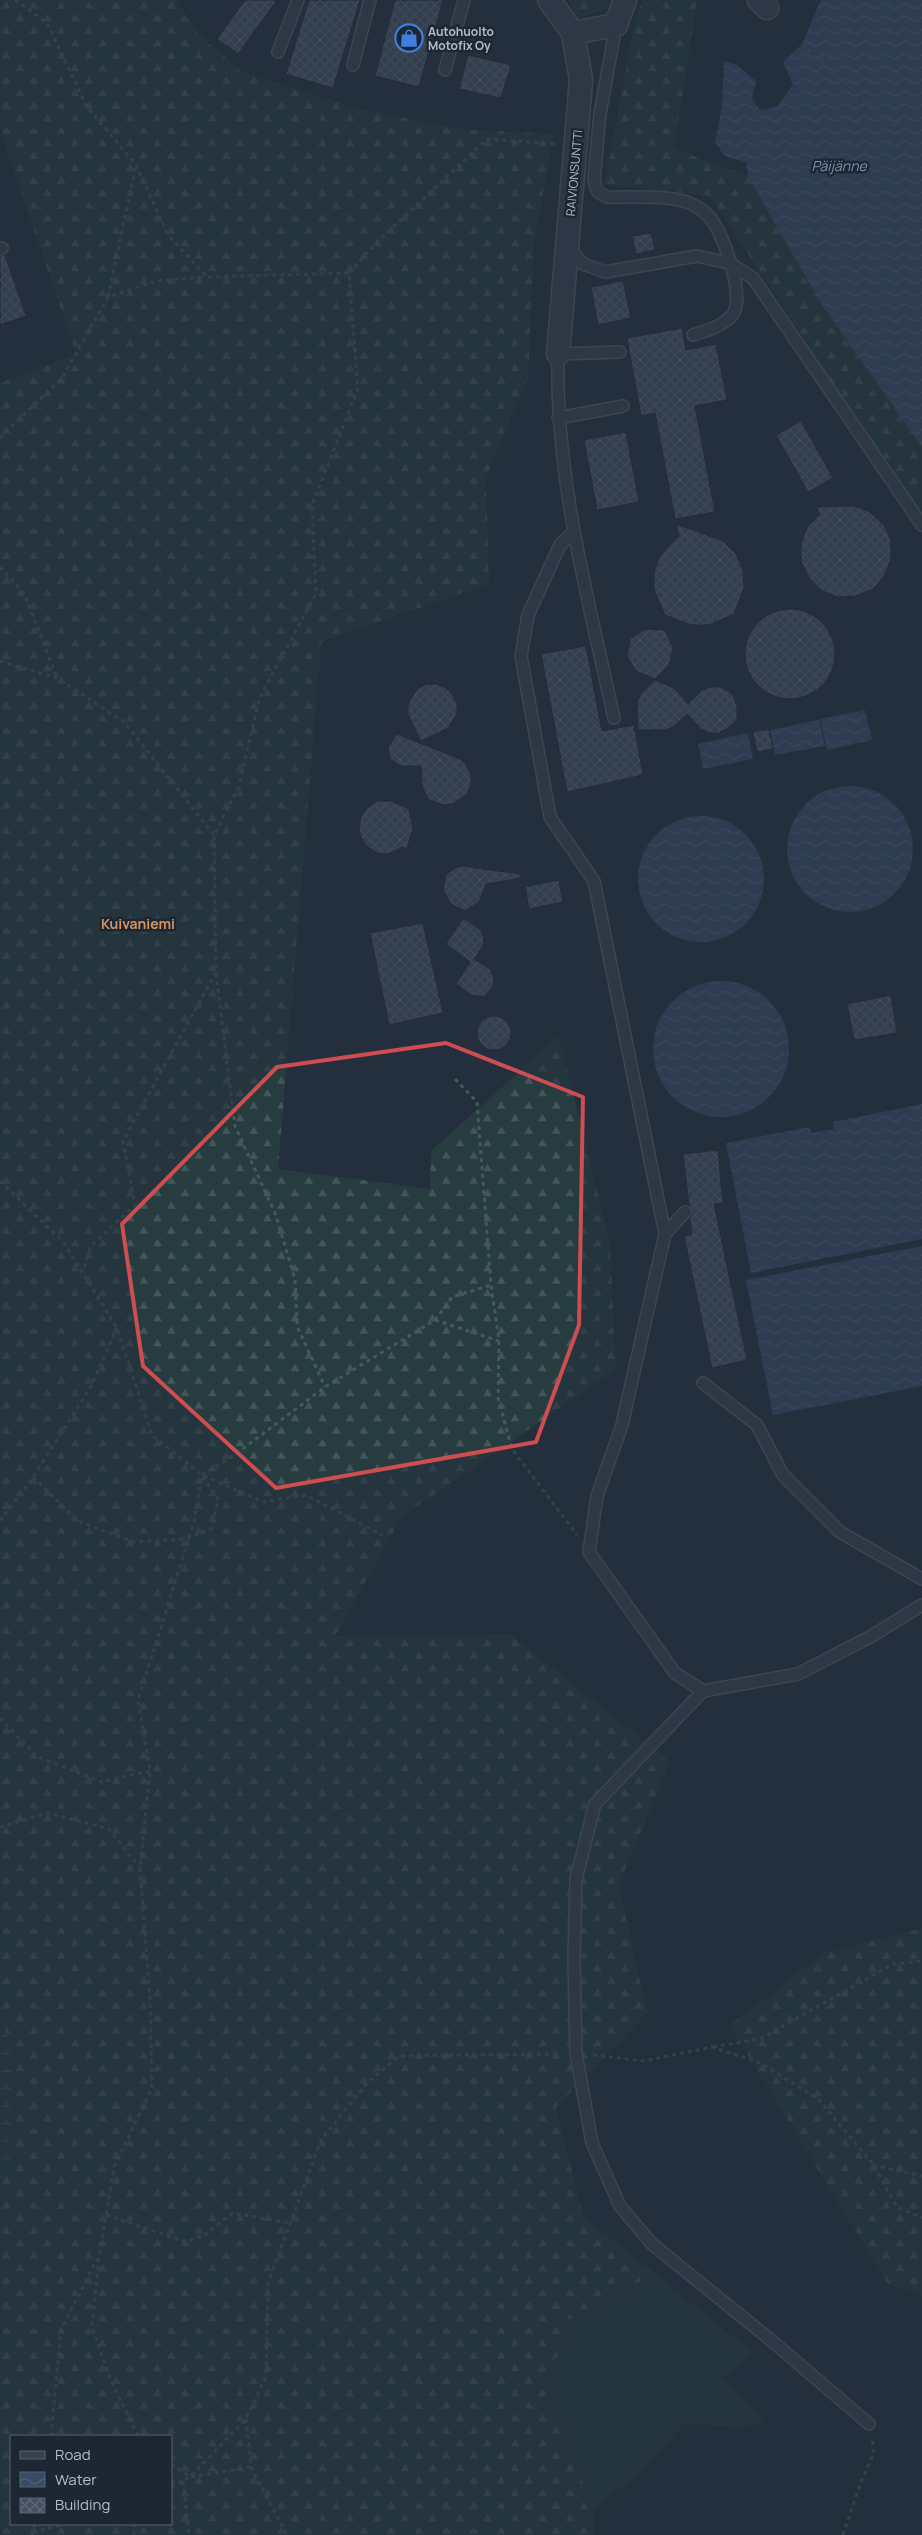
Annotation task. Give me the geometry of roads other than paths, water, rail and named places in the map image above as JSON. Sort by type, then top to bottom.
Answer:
[{"type":"street","name":"RAIVIONSUNTTI","points":[[549,0],[573,33],[581,80],[558,354]]},
{"type":"street","points":[[573,33],[616,25],[625,0]]},
{"type":"lane","points":[[278,52],[298,0]]},
{"type":"lane","points":[[353,65],[370,0]]},
{"type":"lane","points":[[445,70],[464,0]]},
{"type":"lane","points":[[616,25],[600,114],[594,180],[597,191],[606,197],[680,199],[696,206],[711,218],[722,238],[738,295],[733,314],[716,327],[693,335]]},
{"type":"lane","points":[[567,246],[583,264],[605,272],[697,256],[729,263],[753,278],[922,525]]},
{"type":"lane","points":[[614,718],[573,532],[558,418],[558,354],[620,352]]},
{"type":"lane","points":[[558,418],[623,406]]},
{"type":"lane","points":[[573,532],[560,545],[528,615],[520,656],[550,817],[594,881],[665,1234],[622,1425],[597,1496],[589,1552],[675,1673],[703,1691]]},
{"type":"lane","points":[[665,1234],[685,1212]]},
{"type":"lane","points":[[703,1383],[757,1425],[783,1475],[840,1532],[922,1580]]},
{"type":"lane","points":[[869,2424],[772,2341],[652,2244],[620,2206],[592,2143],[576,2054],[574,1958],[576,1879],[595,1804],[703,1691],[798,1674],[870,1637],[922,1605]]},
{"type":"water","name":"Päijänne","points":[[821,0],[922,0],[922,447],[820,302],[748,176],[746,162],[725,156],[715,143],[722,106],[724,61],[737,65],[756,81],[752,98],[760,110],[777,107],[793,84],[783,62],[802,44]]},
{"type":"water","points":[[865,710],[872,740],[827,750],[820,719]]},
{"type":"water","points":[[819,720],[825,746],[775,755],[770,730]]},
{"type":"water","points":[[748,733],[753,759],[703,769],[698,744]]},
{"type":"water","points":[[850,786],[874,791],[885,796],[895,804],[903,814],[908,825],[913,849],[908,873],[903,884],[895,894],[885,902],[874,907],[850,912],[826,907],[815,902],[805,894],[797,884],[792,873],[787,849],[792,825],[797,814],[805,804],[815,796],[826,791]]},
{"type":"water","points":[[701,816],[725,821],[736,826],[746,834],[754,844],[759,855],[764,879],[759,903],[754,914],[746,924],[736,932],[725,937],[701,942],[677,937],[666,932],[656,924],[648,914],[643,903],[638,879],[643,855],[648,844],[656,834],[666,826],[677,821]]},
{"type":"water","points":[[721,981],[747,986],[759,992],[769,1001],[778,1011],[784,1023],[789,1049],[784,1075],[778,1087],[769,1097],[759,1106],[747,1112],[721,1117],[695,1112],[683,1106],[673,1097],[664,1087],[658,1075],[653,1049],[658,1023],[664,1011],[673,1001],[683,992],[695,986]]},
{"type":"water","points":[[922,1104],[922,1239],[751,1273],[726,1143],[809,1127],[811,1133],[834,1129],[833,1122]]},
{"type":"water","points":[[922,1246],[922,1386],[773,1415],[746,1280]]},
{"type":"place","name":"Autohuolto Motofix Oy","points":[[409,38]]},
{"type":"district","name":"Kuivaniemi","points":[[138,923]]}]
